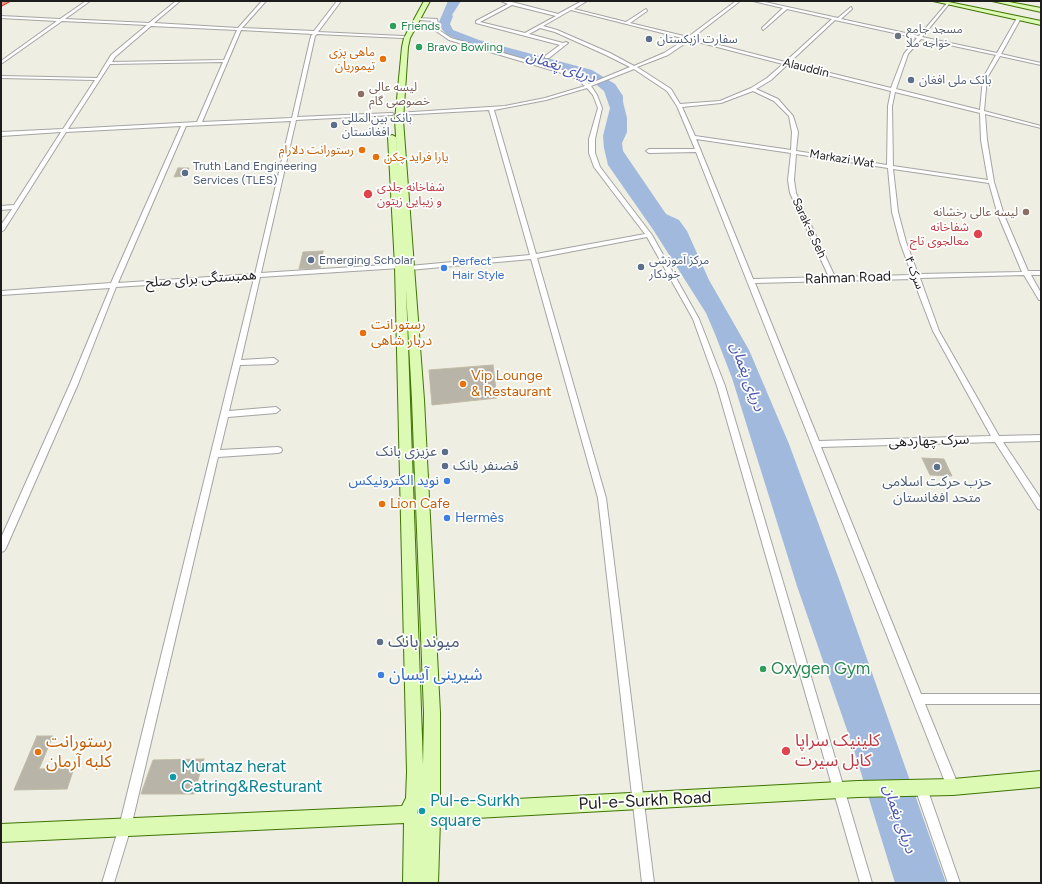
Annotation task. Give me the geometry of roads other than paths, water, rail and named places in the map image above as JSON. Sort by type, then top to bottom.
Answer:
[{"type":"highway","points":[[1,4],[6,1]]},
{"type":"main road","points":[[936,1],[1041,23]]},
{"type":"main road","points":[[955,1],[1041,18]]},
{"type":"main road","points":[[395,114],[407,38],[418,19],[423,2]]},
{"type":"main road","points":[[412,883],[412,813],[415,772],[407,315],[395,114],[399,51],[403,36],[423,2]]},
{"type":"main road","points":[[993,3],[1041,10]]},
{"type":"main road","points":[[993,3],[1041,14]]},
{"type":"main road","points":[[407,315],[418,400],[432,705],[429,883]]},
{"type":"main road","points":[[919,788],[953,787],[1041,779]]},
{"type":"main road","name":"Pul-e-Surkh Road","points":[[431,812],[858,789],[919,788]]},
{"type":"main road","points":[[412,813],[421,799],[424,799],[431,812]]},
{"type":"main road","points":[[412,813],[420,825],[431,812]]},
{"type":"main road","points":[[1,833],[412,813]]},
{"type":"street","points":[[1,63],[88,1]]},
{"type":"street","points":[[1,230],[64,131],[118,51],[178,1]]},
{"type":"street","points":[[199,124],[239,29],[264,1]]},
{"type":"street","points":[[108,883],[125,827],[237,364],[292,120],[314,33],[339,1]]},
{"type":"street","points":[[503,1],[560,16]]},
{"type":"street","points":[[525,35],[585,1]]},
{"type":"street","points":[[1,134],[491,109],[546,98],[589,86],[666,54],[690,38],[738,1]]},
{"type":"street","points":[[755,1],[1041,64]]},
{"type":"street","name":"سرک ۴","points":[[948,3],[906,54],[893,90],[890,106],[890,166],[895,212],[903,242],[936,331],[997,439],[1041,506]]},
{"type":"street","points":[[512,4],[477,22],[564,45]]},
{"type":"street","points":[[763,29],[786,8]]},
{"type":"street","points":[[679,106],[720,102],[754,89],[770,79],[851,8]]},
{"type":"street","name":"Alauddin","points":[[571,9],[1041,127]]},
{"type":"street","points":[[627,23],[646,10]]},
{"type":"street","points":[[1,17],[314,33],[403,36]]},
{"type":"street","points":[[1019,18],[985,78],[982,111],[984,140],[991,182],[1001,215],[1026,273],[1041,298]]},
{"type":"street","points":[[418,19],[436,20],[437,30],[450,38],[480,49],[567,72],[589,86],[595,95],[600,108],[592,139],[592,153],[597,167],[649,235],[696,319],[721,386],[866,883]]},
{"type":"street","points":[[541,27],[573,38],[633,67],[669,90],[679,106],[694,136],[953,787]]},
{"type":"street","points":[[547,57],[573,38]]},
{"type":"street","points":[[110,63],[225,61]]},
{"type":"street","points":[[1,77],[98,79]]},
{"type":"street","name":"Sarak-e Seh","points":[[754,89],[776,100],[791,116],[795,132],[791,180],[793,193],[833,279]]},
{"type":"street","points":[[491,109],[602,498],[648,883]]},
{"type":"street","points":[[1,548],[74,384],[114,285],[184,125]]},
{"type":"street","name":"Markazi Wat","points":[[694,136],[991,182]]},
{"type":"street","points":[[649,151],[699,150]]},
{"type":"street","points":[[1,208],[16,207]]},
{"type":"street","name":"همبستگی برای صلح","points":[[1,293],[257,275],[405,267],[532,257],[649,235]]},
{"type":"street","name":"Rahman Road","points":[[751,281],[1041,273]]},
{"type":"street","points":[[237,364],[274,361]]},
{"type":"street","points":[[224,414],[276,410]]},
{"type":"street","name":"سرک چهاردهی","points":[[817,444],[1041,438]]},
{"type":"street","points":[[215,454],[278,450]]},
{"type":"street","points":[[919,699],[1041,699]]},
{"type":"street","points":[[919,788],[954,883]]},
{"type":"water","name":"دریای پغمان","points":[[448,1],[461,1],[452,15],[450,24],[453,30],[479,40],[592,70],[615,84],[623,96],[627,118],[627,132],[622,143],[623,151],[666,214],[679,220],[687,231],[709,280],[749,350],[789,444],[840,582],[946,883],[895,883],[854,750],[797,586],[732,378],[715,334],[706,313],[654,231],[608,165],[603,136],[610,108],[604,91],[589,79],[577,73],[476,47],[447,35],[440,27],[439,22]]},
{"type":"place","name":"Friends","points":[[393,26]]},
{"type":"place","name":"مسجد جامع خواجه ملا","points":[[898,36]]},
{"type":"place","name":"سفارت ازبکستان","points":[[649,39]]},
{"type":"place","name":"Bravo Bowling","points":[[419,47]]},
{"type":"place","name":"ماهی پزی تیموریان","points":[[383,59]]},
{"type":"place","name":"بانک ملی افغان","points":[[911,80]]},
{"type":"place","name":"لیسه عالی خصوصی گام","points":[[361,94]]},
{"type":"place","name":"بانک بین‌المللی افغانستان","points":[[334,125]]},
{"type":"place","name":"رستورانت دلارام","points":[[362,150]]},
{"type":"place","name":"یارا فراید چکن","points":[[376,157]]},
{"type":"place","name":"Truth Land Engineering Services (TLES)","points":[[185,173]]},
{"type":"place","name":"شفاخانه جلدی و زیبایی زیتون","points":[[368,194]]},
{"type":"place","name":"لیسه عالی رخشانه","points":[[1026,212]]},
{"type":"place","name":"شفاخانه معالجوی تاج","points":[[978,234]]},
{"type":"place","name":"Emerging Scholar","points":[[311,260]]},
{"type":"place","name":"مرکز آموزشی خودکار","points":[[641,267]]},
{"type":"place","name":"Perfect Hair Style","points":[[444,268]]},
{"type":"place","name":"رستورانت دربار شاهی","points":[[363,333]]},
{"type":"place","name":"Vip Lounge & Restaurant","points":[[463,384]]},
{"type":"place","name":"عزیزی بانک","points":[[445,452]]},
{"type":"place","name":"قضنفر بانک","points":[[445,466]]},
{"type":"place","name":"حزب حرکت اسلامی متحد افغانستان","points":[[937,467]]},
{"type":"place","name":"نوید الکترونیکس","points":[[447,481]]},
{"type":"place","name":"Lion Cafe","points":[[382,504]]},
{"type":"place","name":"Hermès","points":[[447,518]]},
{"type":"place","name":"میوند بانک","points":[[380,642]]},
{"type":"place","name":"Oxygen Gym","points":[[763,669]]},
{"type":"place","name":"شیرینی آیسان","points":[[381,675]]},
{"type":"place","name":"کلینیک سراپا کابل سیرت","points":[[786,751]]},
{"type":"place","name":"رستورانت کلبه آرمان","points":[[38,752]]},
{"type":"place","name":"Mumtaz herat Catring&Resturant","points":[[173,777]]},
{"type":"place","name":"Pul-e-Surkh square","points":[[422,811]]}]
